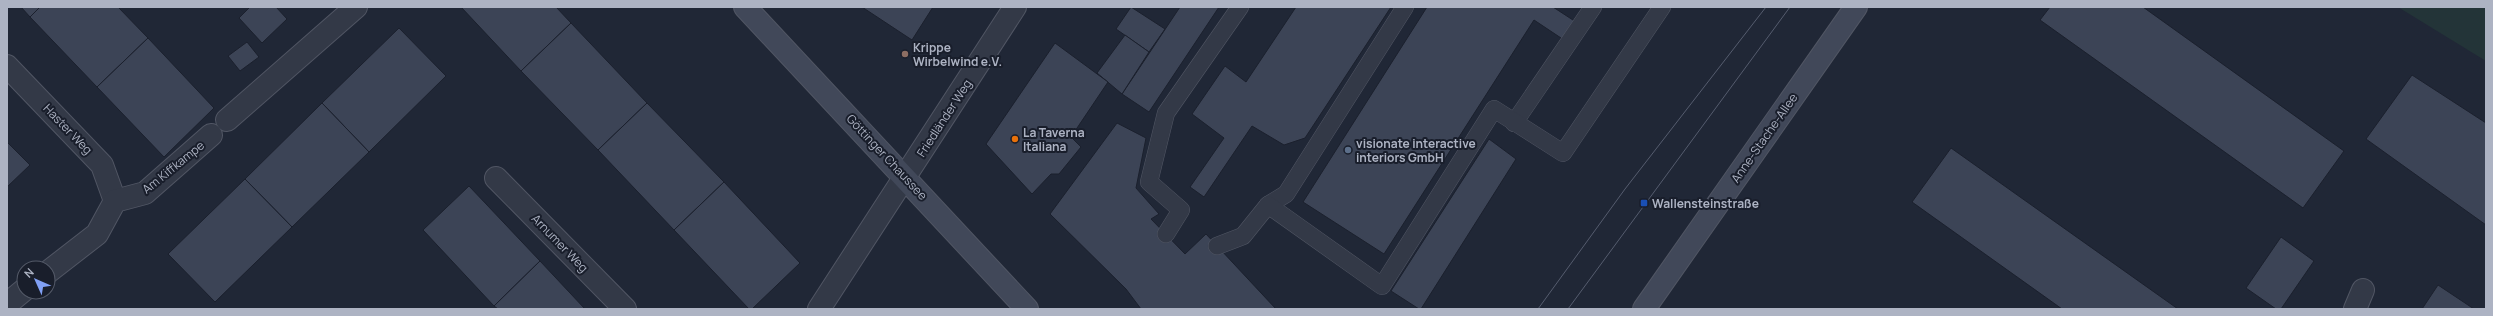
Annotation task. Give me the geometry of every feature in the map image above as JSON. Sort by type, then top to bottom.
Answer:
[{"type":"street","points":[[227,120],[356,7]]},
{"type":"street","name":"Göttinger Chaussee","points":[[745,7],[1027,309]]},
{"type":"street","name":"Friedländer Weg","points":[[818,309],[1015,7]]},
{"type":"street","name":"Anne-Stache-Allee","points":[[1644,309],[1856,7]]},
{"type":"street","name":"Haster Weg","points":[[7,66],[102,165],[115,200]]},
{"type":"street","name":"Am Kiffkampe","points":[[115,200],[145,193],[211,135]]},
{"type":"street","name":"Arnumer Weg","points":[[496,178],[625,309]]},
{"type":"street","points":[[56,266],[97,234],[115,200]]},
{"type":"street","points":[[7,304],[16,297]]},
{"type":"lane","points":[[1166,234],[1182,210],[1149,182],[1166,113],[1240,7]]},
{"type":"lane","points":[[1216,246],[1243,236],[1268,205],[1286,194],[1405,7]]},
{"type":"lane","points":[[1514,123],[1593,7]]},
{"type":"lane","points":[[1268,205],[1382,286],[1494,109],[1563,153],[1662,7]]},
{"type":"shaded area","points":[[2398,7],[2486,7],[2486,61]]},
{"type":"building","points":[[21,7],[40,7],[30,17]]},
{"type":"building","points":[[40,7],[118,7],[148,38],[97,87],[30,17]]},
{"type":"building","points":[[250,7],[276,7],[287,19],[262,43],[239,18]]},
{"type":"building","points":[[461,7],[556,7],[571,23],[521,71]]},
{"type":"building","points":[[862,7],[933,7],[912,40]]},
{"type":"building","points":[[1131,7],[1165,29],[1149,52],[1116,29]]},
{"type":"building","points":[[1180,7],[1219,7],[1149,112],[1122,94]]},
{"type":"building","points":[[1296,7],[1391,7],[1305,138],[1284,145],[1252,126],[1204,197],[1190,187],[1224,138],[1192,114],[1225,66],[1246,82]]},
{"type":"building","points":[[1427,7],[1553,7],[1576,22],[1564,40],[1534,20],[1384,254],[1303,202]]},
{"type":"building","points":[[2050,7],[2143,7],[2344,151],[2303,208],[2040,20]]},
{"type":"building","points":[[571,23],[647,103],[598,150],[521,71]]},
{"type":"building","points":[[399,28],[446,76],[369,152],[322,103]]},
{"type":"building","points":[[1125,35],[1149,52],[1122,94],[1097,73]]},
{"type":"building","points":[[148,38],[214,108],[164,157],[97,87]]},
{"type":"building","points":[[247,42],[259,57],[240,71],[228,56]]},
{"type":"building","points":[[1055,43],[1108,82],[1071,137],[1081,147],[1059,174],[1051,174],[1032,194],[986,144]]},
{"type":"building","points":[[2412,75],[2486,123],[2486,225],[2366,139]]},
{"type":"building","points":[[322,103],[369,152],[292,227],[245,179]]},
{"type":"building","points":[[647,103],[724,182],[674,230],[598,150]]},
{"type":"building","points":[[1117,123],[1146,138],[1136,188],[1159,214],[1151,219],[1185,254],[1206,234],[1276,309],[1141,309],[1126,289],[1050,214]]},
{"type":"building","points":[[1489,139],[1516,159],[1421,309],[1419,309],[1391,291]]},
{"type":"building","points":[[7,142],[30,165],[7,187]]},
{"type":"building","points":[[1951,148],[2178,309],[2062,309],[1912,202]]},
{"type":"building","points":[[245,179],[292,227],[215,302],[168,254]]},
{"type":"building","points":[[724,182],[800,263],[752,309],[749,309],[674,230]]},
{"type":"building","points":[[469,186],[540,261],[494,306],[423,230]]},
{"type":"building","points":[[2281,237],[2314,261],[2281,309],[2276,309],[2246,288]]},
{"type":"building","points":[[540,261],[585,309],[498,309],[494,306]]},
{"type":"building","points":[[2438,285],[2474,309],[2422,309]]},
{"type":"tram line","points":[[1538,309],[1625,189],[1766,7]]},
{"type":"tram line","points":[[1568,309],[1790,7]]},
{"type":"place","name":"Krippe Wirbelwind e.V.","points":[[905,54]]},
{"type":"place","name":"La Taverna Italiana","points":[[1015,139]]},
{"type":"place","name":"visionate interactive interiors GmbH","points":[[1348,150]]},
{"type":"place","name":"Wallensteinstraße","points":[[1644,203]]}]
